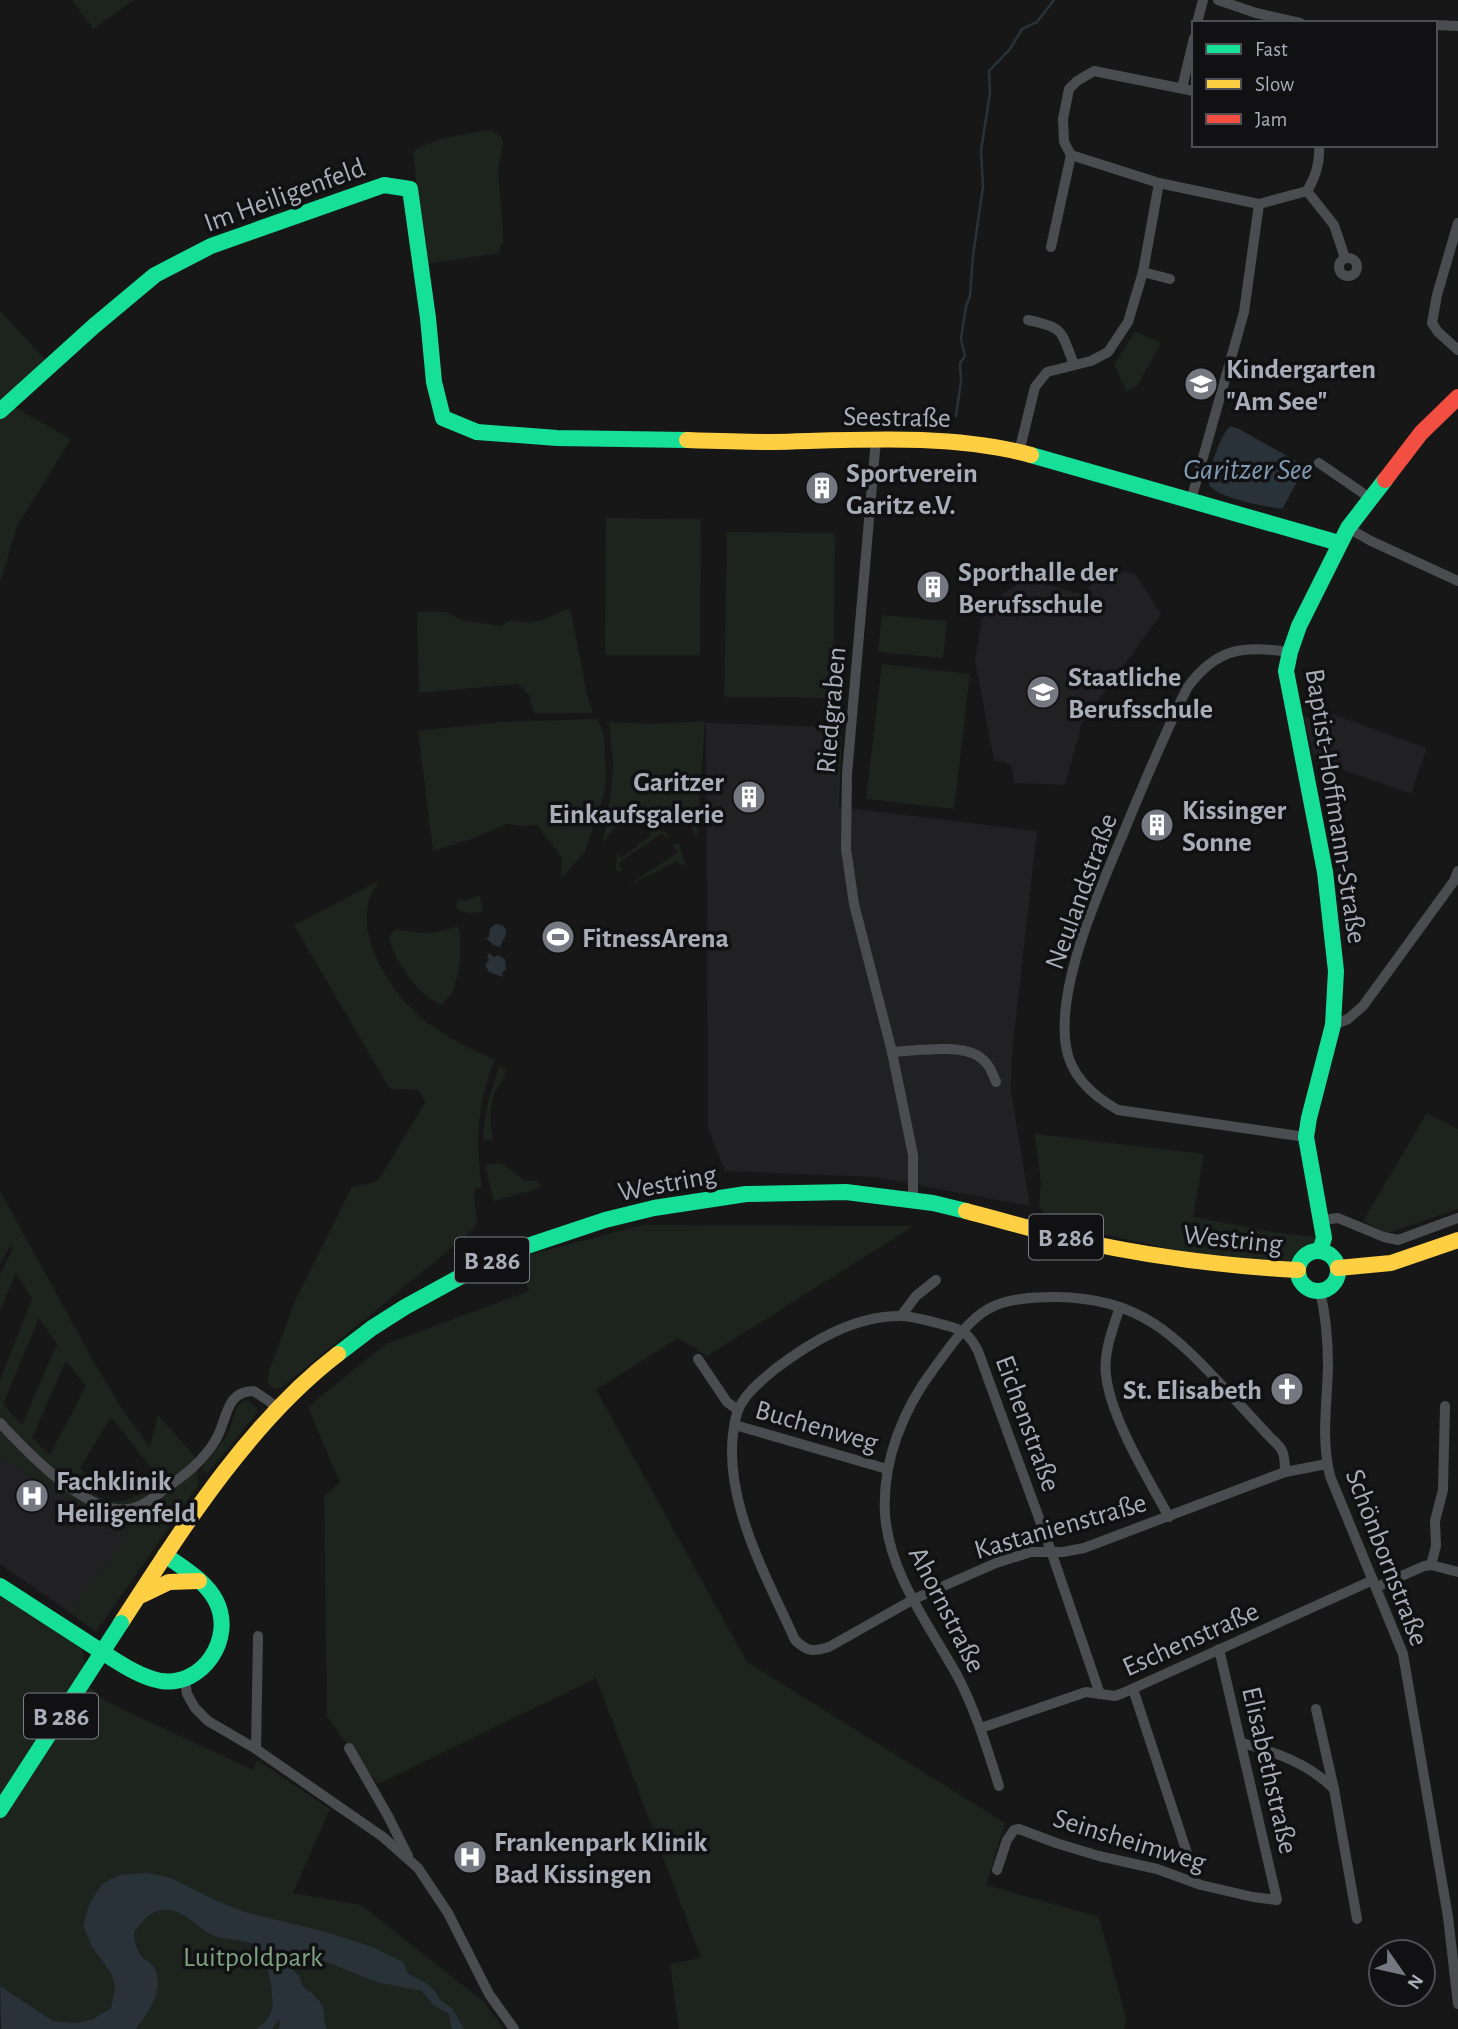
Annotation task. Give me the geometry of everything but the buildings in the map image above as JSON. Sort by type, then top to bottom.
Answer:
[{"type":"street","points":[[1198,21],[1203,0]]},
{"type":"street","points":[[1218,0],[1291,21]]},
{"type":"street","points":[[1437,25],[1458,26]]},
{"type":"street","points":[[1192,55],[1188,89],[1094,71],[1077,81],[1069,89],[1063,118],[1064,142],[1072,155],[1159,183],[1259,204],[1307,191],[1317,170],[1319,147]]},
{"type":"street","points":[[1051,247],[1072,155]]},
{"type":"street","points":[[1019,452],[1035,387],[1047,372],[1091,361],[1108,352],[1128,322],[1143,272],[1159,183]]},
{"type":"street","name":"Im Heiligenfeld","points":[[0,411],[155,275],[211,246],[384,186],[410,189],[434,382],[443,418]]},
{"type":"street","points":[[1307,191],[1334,225],[1345,258]]},
{"type":"street","points":[[1191,500],[1244,312],[1259,204]]},
{"type":"street","points":[[1458,223],[1437,295],[1432,323],[1437,332],[1458,350]]},
{"type":"street","points":[[1143,272],[1170,279]]},
{"type":"street","points":[[1028,320],[1052,325],[1061,331],[1074,364]]},
{"type":"street","name":"Baptist-Hoffmann-Straße","points":[[1306,1137],[1332,1025],[1336,971],[1325,872],[1286,671],[1299,626],[1348,528],[1421,433],[1458,397]]},
{"type":"street","name":"Seestraße","points":[[443,418],[477,432],[557,438],[770,442],[876,439],[958,443],[1019,452],[1339,543]]},
{"type":"street","name":"Riedgraben","points":[[876,439],[847,774],[846,849],[853,904],[892,1052],[905,1117],[914,1168],[913,1199]]},
{"type":"street","points":[[1319,463],[1370,498]]},
{"type":"street","points":[[1348,528],[1458,581]]},
{"type":"street","name":"Neulandstraße","points":[[1290,652],[1242,649],[1217,657],[1198,672],[1186,688],[1094,906],[1080,944],[1064,1019],[1066,1049],[1073,1069],[1100,1100],[1118,1110],[1306,1137]]},
{"type":"street","points":[[1332,1025],[1348,1019],[1363,1006],[1457,879]]},
{"type":"street","points":[[892,1052],[966,1050],[980,1057],[990,1067],[996,1082]]},
{"type":"street","points":[[1306,1137],[1322,1220],[1324,1238],[1320,1251]]},
{"type":"street","name":"Westring","points":[[165,1555],[238,1454],[277,1410],[300,1386],[372,1328],[500,1255],[605,1220],[654,1208],[746,1194],[846,1192],[913,1199],[1082,1241],[1159,1256],[1243,1267],[1298,1270]]},
{"type":"street","points":[[1322,1220],[1338,1217],[1384,1237],[1398,1240],[1458,1218]]},
{"type":"street","points":[[1338,1268],[1391,1263],[1458,1240]]},
{"type":"street","points":[[1320,1251],[1329,1254],[1338,1268],[1331,1287],[1314,1291],[1306,1288],[1300,1281],[1298,1270],[1300,1261],[1305,1256],[1320,1251]]},
{"type":"street","points":[[901,1316],[915,1296],[936,1280]]},
{"type":"street","name":"Schönbornstraße","points":[[1321,1291],[1328,1342],[1324,1444],[1327,1464],[1397,1636],[1406,1668],[1448,1917],[1458,2004]]},
{"type":"street","name":"Ahornstraße","points":[[999,1786],[981,1728],[958,1679],[903,1578],[890,1543],[885,1516],[887,1469],[902,1425],[924,1381],[963,1330],[986,1310],[1001,1303],[1043,1297],[1083,1298],[1119,1307],[1148,1319],[1196,1357],[1282,1451],[1285,1472]]},
{"type":"street","points":[[1119,1307],[1108,1348],[1105,1373],[1116,1411],[1134,1452],[1170,1517]]},
{"type":"street","points":[[735,1425],[738,1410],[748,1393],[770,1373],[820,1338],[860,1322],[901,1316],[963,1330]]},
{"type":"street","name":"Eichenstraße","points":[[963,1330],[972,1338],[978,1351],[1100,1694]]},
{"type":"street","name":"Buchenweg","points":[[698,1360],[727,1402],[738,1410]]},
{"type":"street","points":[[0,1423],[64,1484],[89,1499],[121,1510],[144,1504],[188,1473],[216,1439],[230,1403],[240,1392],[254,1391],[277,1410]]},
{"type":"street","points":[[1445,1406],[1443,1490],[1435,1521],[1436,1546],[1431,1565],[1458,1572]]},
{"type":"street","name":"Kastanienstraße","points":[[735,1425],[732,1453],[740,1510],[795,1640],[814,1651],[829,1647],[914,1600],[1013,1557],[1031,1552],[1063,1552],[1084,1548],[1285,1472],[1327,1464]]},
{"type":"street","name":"Buchenweg","points":[[735,1425],[887,1469]]},
{"type":"street","points":[[0,1586],[129,1669],[160,1681],[185,1681],[211,1659],[222,1632],[222,1618],[216,1601],[199,1581],[165,1555]]},
{"type":"street","name":"B 286","points":[[0,1810],[165,1555]]},
{"type":"street","name":"Eschenstraße","points":[[981,1728],[1086,1692],[1115,1696],[1375,1583],[1431,1565]]},
{"type":"street","points":[[139,1597],[169,1580],[199,1581]]},
{"type":"street","points":[[256,1749],[258,1636]]},
{"type":"street","name":"Elisabethstraße","points":[[1219,1649],[1277,1900]]},
{"type":"street","points":[[185,1681],[187,1694],[201,1715],[256,1749],[383,1837],[418,1868],[448,1913],[489,1994],[514,2029]]},
{"type":"street","points":[[1133,1689],[1191,1864]]},
{"type":"street","points":[[1316,1709],[1334,1789],[1357,1919]]},
{"type":"street","points":[[1242,1743],[1297,1762],[1320,1776],[1334,1789]]},
{"type":"street","points":[[349,1748],[409,1859]]},
{"type":"street","name":"Seinsheimweg","points":[[997,1870],[1007,1840],[1014,1830],[1019,1829],[1056,1843],[1157,1869],[1201,1885],[1277,1900]]},
{"type":"shaded area","name":"Staatliche Berufsschule","points":[[1102,566],[1135,574],[1161,614],[1082,723],[1065,785],[1014,783],[1012,767],[1004,762],[994,761],[975,660],[982,619],[1000,596],[1025,579],[1082,594],[1094,582]]},
{"type":"shaded area","points":[[1326,712],[1427,748],[1411,794],[1315,760],[1304,718]]},
{"type":"shaded area","points":[[706,723],[842,727],[839,807],[1037,831],[1012,1054],[1011,1091],[1030,1206],[874,1177],[725,1171],[708,1128]]},
{"type":"shaded area","name":"Fachklinik Heiligenfeld","points":[[0,1457],[128,1536],[69,1612],[0,1564]]},
{"type":"green space","points":[[72,0],[134,0],[93,29]]},
{"type":"green space","points":[[491,130],[501,137],[503,142],[498,170],[503,234],[500,253],[425,264],[413,152],[438,140]]},
{"type":"green space","points":[[0,311],[45,359],[0,405]]},
{"type":"green space","points":[[1135,331],[1161,343],[1137,386],[1126,391],[1114,365]]},
{"type":"green space","points":[[10,405],[71,439],[17,526],[0,582],[0,419]]},
{"type":"green space","points":[[606,518],[701,519],[700,655],[605,655]]},
{"type":"green space","points":[[727,532],[835,533],[833,698],[724,697]]},
{"type":"green space","points":[[570,608],[593,713],[534,713],[529,695],[518,684],[419,693],[417,612],[446,612],[462,620],[501,626],[511,620],[541,620]]},
{"type":"green space","points":[[882,615],[947,621],[943,658],[878,652]]},
{"type":"green space","points":[[882,664],[970,674],[954,809],[866,799]]},
{"type":"green space","points":[[598,719],[604,735],[604,794],[585,852],[561,879],[562,858],[537,825],[507,824],[433,851],[418,731],[500,722]]},
{"type":"green space","points":[[705,721],[697,839],[681,816],[661,809],[647,808],[634,811],[625,817],[603,843],[613,765],[609,722],[654,724]]},
{"type":"green space","points":[[649,830],[665,832],[669,836],[666,839],[663,833],[618,863],[622,870],[618,871],[617,853],[621,858],[650,836]]},
{"type":"green space","points":[[679,844],[685,864],[682,866],[677,861],[626,887],[678,852],[673,845]]},
{"type":"green space","points":[[379,881],[369,900],[367,916],[368,933],[380,967],[401,997],[425,1021],[495,1060],[484,1091],[479,1123],[482,1187],[474,1190],[477,1224],[466,1236],[281,1388],[274,1389],[267,1382],[269,1371],[295,1301],[351,1188],[378,1181],[426,1101],[418,1090],[390,1089],[294,925]]},
{"type":"green space","points":[[480,895],[483,911],[469,913],[456,908],[458,900],[465,901]]},
{"type":"green space","points":[[458,926],[461,948],[458,974],[452,993],[440,1005],[408,976],[396,957],[389,938],[395,929],[427,933]]},
{"type":"green space","points":[[499,1067],[506,1070],[491,1104],[493,1140],[487,1141],[483,1139],[485,1117]]},
{"type":"green space","points":[[1427,1113],[1458,1129],[1458,1209],[1387,1233],[1363,1221]]},
{"type":"green space","points":[[1035,1134],[1204,1154],[1193,1217],[1278,1233],[1316,1237],[1316,1252],[1303,1262],[1256,1263],[1192,1254],[1050,1222],[1039,1205],[1041,1184]]},
{"type":"green space","points":[[501,1163],[524,1180],[538,1181],[540,1188],[494,1201],[485,1165]]},
{"type":"green space","points":[[0,1191],[96,1366],[150,1448],[158,1415],[194,1456],[199,1484],[96,1632],[69,1612],[128,1536],[0,1457],[0,1380],[32,1299],[16,1273],[0,1311],[0,1275],[13,1249],[11,1244],[0,1264]],"holes":[[[39,1318],[57,1344],[22,1425],[3,1404]],[[66,1361],[86,1386],[50,1455],[32,1438]],[[111,1417],[156,1474],[149,1490],[124,1500],[110,1501],[86,1488],[92,1478],[80,1468]]]},
{"type":"green space","points":[[643,1225],[914,1226],[707,1356],[678,1338],[596,1390],[747,1662],[1005,1823],[986,1885],[1099,1917],[1126,2019],[1125,2029],[679,2029],[670,1964],[701,1958],[596,1678],[378,1784],[327,1717],[324,1496],[340,1483],[308,1407],[386,1344],[529,1291],[516,1258]]},
{"type":"green space","points":[[247,1400],[257,1409],[257,1413],[207,1474],[201,1469],[227,1436],[237,1407]]},
{"type":"green space","name":"Luitpoldpark","points":[[0,1594],[82,1647],[88,1685],[105,1701],[253,1770],[257,1760],[330,1809],[293,1893],[361,1905],[483,2001],[504,2029],[136,2029],[146,2015],[153,1967],[140,1952],[134,1933],[148,1916],[168,1909],[119,1875],[102,1884],[90,1902],[92,1947],[111,1973],[115,1987],[111,2008],[93,2019],[76,2023],[53,2021],[0,1986]]},
{"type":"water","name":"Garitzer See","points":[[1230,426],[1298,462],[1302,469],[1301,474],[1283,508],[1231,498],[1209,485],[1215,454]]},
{"type":"water","points":[[496,924],[502,925],[506,930],[500,947],[493,945],[486,938],[489,937],[490,928]]},
{"type":"water","points":[[489,953],[505,959],[503,977],[489,972],[485,965],[489,960]]},
{"type":"water","points":[[148,1873],[171,1878],[245,1912],[326,1932],[372,1947],[403,1962],[408,1974],[426,1983],[440,2000],[452,2008],[464,2029],[453,2029],[449,2014],[432,2004],[422,1991],[376,1982],[327,1962],[298,1954],[295,1956],[293,1970],[299,1976],[303,1987],[321,2004],[327,2029],[279,2029],[278,2020],[272,2029],[256,2029],[268,2019],[273,2004],[270,1977],[259,1948],[247,1942],[214,1936],[182,1914],[166,1910],[146,1918],[134,1933],[138,1950],[153,1966],[158,1982],[154,1999],[136,2029],[1,2029],[0,1986],[53,2021],[77,2023],[93,2019],[111,2008],[115,1987],[111,1973],[92,1947],[83,1925],[90,1902],[102,1884],[119,1875]]},
{"type":"waterway","points":[[956,416],[961,381],[960,363],[965,356],[961,339],[970,296],[983,187],[981,150],[990,93],[989,71],[1010,49],[1022,29],[1037,22],[1054,0]]},
{"type":"traffic: fast","points":[[0,411],[155,275],[211,246],[384,185],[410,189],[434,382],[443,418],[477,432],[557,438],[687,440]]},
{"type":"traffic: fast","points":[[1031,455],[1339,543]]},
{"type":"traffic: fast","points":[[1320,1251],[1324,1238],[1306,1137],[1333,1025],[1336,971],[1325,872],[1286,671],[1299,626],[1348,528],[1385,480]]},
{"type":"traffic: fast","points":[[338,1354],[405,1307],[500,1255],[605,1220],[654,1208],[746,1194],[846,1192],[933,1203],[966,1211]]},
{"type":"traffic: fast","points":[[1318,1251],[1332,1257],[1338,1271],[1332,1285],[1318,1291],[1304,1285],[1298,1271],[1304,1257],[1318,1251]]},
{"type":"traffic: fast","points":[[0,1586],[129,1668],[153,1679],[176,1681],[202,1668],[211,1657],[218,1644],[221,1615],[216,1601],[206,1587],[165,1555]]},
{"type":"traffic: fast","points":[[0,1810],[121,1623]]},
{"type":"traffic: slow","points":[[687,440],[773,442],[903,439],[969,443],[1031,455]]},
{"type":"traffic: slow","points":[[966,1211],[1080,1241],[1134,1252],[1298,1270]]},
{"type":"traffic: slow","points":[[1338,1268],[1391,1263],[1458,1240]]},
{"type":"traffic: slow","points":[[121,1623],[193,1515],[246,1444],[306,1381],[338,1354]]},
{"type":"traffic: slow","points":[[142,1595],[169,1582],[199,1581]]},
{"type":"traffic: jam","points":[[1385,480],[1421,433],[1458,397]]},
{"type":"place","name":"Kindergarten \"Am See\"","points":[[1201,384]]},
{"type":"place","name":"Sportverein Garitz e.V.","points":[[822,488]]},
{"type":"place","name":"Sporthalle der Berufsschule","points":[[933,587]]},
{"type":"place","name":"Staatliche Berufsschule","points":[[1043,692]]},
{"type":"place","name":"Garitzer Einkaufsgalerie","points":[[749,797]]},
{"type":"place","name":"Kissinger Sonne","points":[[1157,825]]},
{"type":"place","name":"FitnessArena","points":[[558,937]]},
{"type":"place","name":"St. Elisabeth","points":[[1287,1389]]},
{"type":"place","name":"Fachklinik Heiligenfeld","points":[[32,1496]]},
{"type":"place","name":"Frankenpark Klinik Bad Kissingen","points":[[470,1857]]}]
